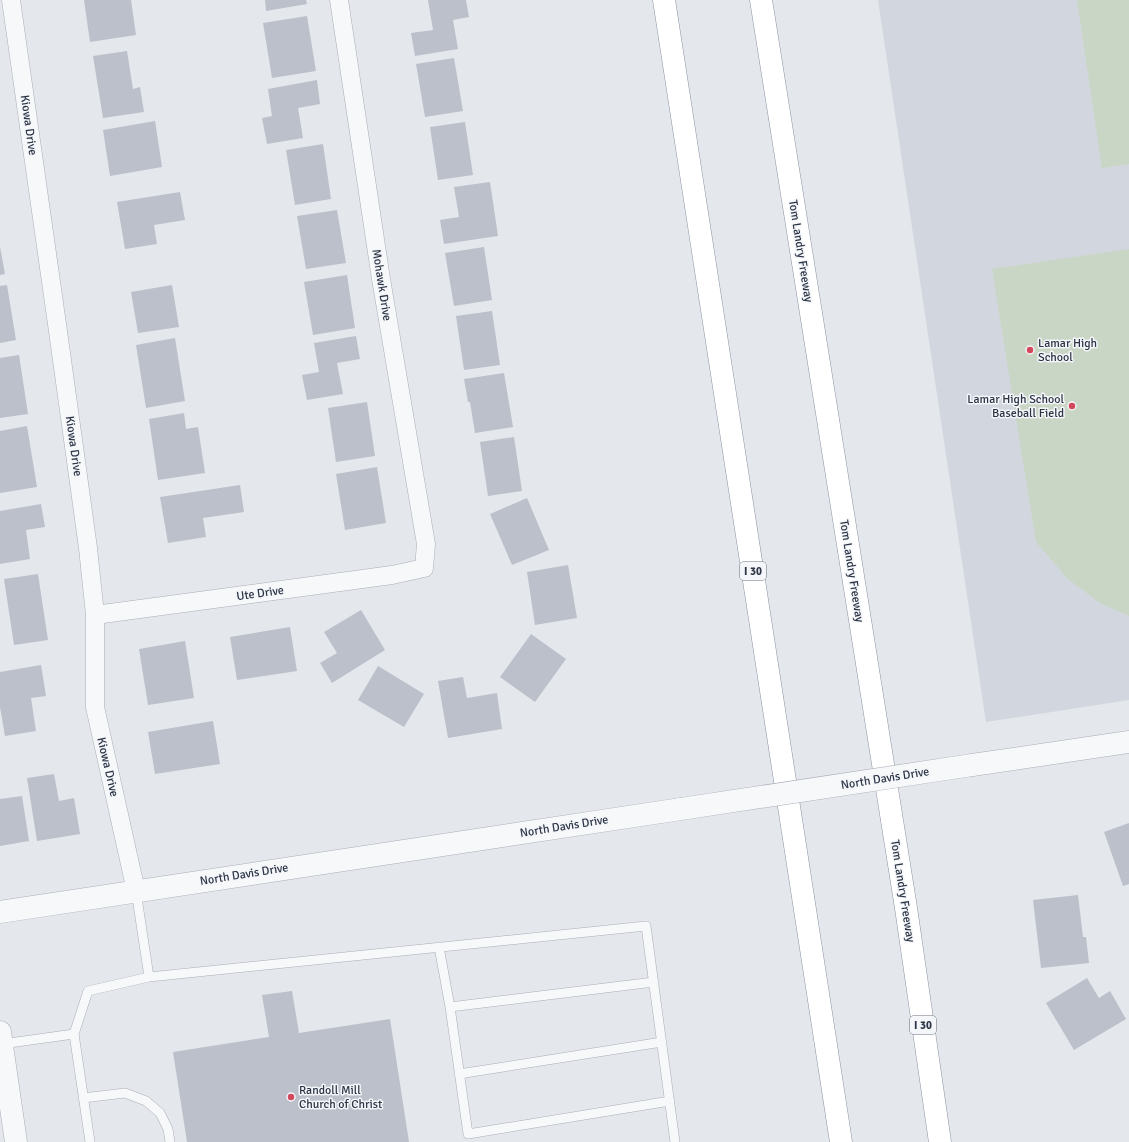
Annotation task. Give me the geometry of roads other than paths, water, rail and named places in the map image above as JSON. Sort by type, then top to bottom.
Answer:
[{"type":"highway","name":"I 30","points":[[664,0],[841,1142]]},
{"type":"highway","name":"Tom Landry Freeway","points":[[761,0],[906,908],[940,1142]]},
{"type":"highway","points":[[906,908],[954,1142]]},
{"type":"street","name":"Kiowa Drive","points":[[11,0],[58,324],[88,548],[95,615],[95,707],[136,890]]},
{"type":"street","name":"Mohawk Drive","points":[[339,0],[380,279],[426,544],[424,568]]},
{"type":"street","name":"Ute Drive","points":[[95,615],[392,575],[424,568]]},
{"type":"street","name":"North Davis Drive","points":[[0,912],[136,890],[972,764],[1129,742]]},
{"type":"street","points":[[1,1038],[16,1142]]},
{"type":"lane","points":[[136,890],[149,977]]},
{"type":"lane","points":[[90,1142],[74,1034],[88,992],[149,977],[646,926],[675,1142]]},
{"type":"lane","points":[[439,947],[450,1007],[468,1138],[670,1101]]},
{"type":"lane","points":[[450,1007],[654,982]]},
{"type":"lane","points":[[1,1038],[74,1034]]},
{"type":"lane","points":[[459,1074],[662,1042]]},
{"type":"lane","points":[[83,1098],[125,1093],[146,1101],[160,1113],[168,1129],[170,1142]]},
{"type":"place","name":"Lamar High School","points":[[1030,350]]},
{"type":"place","name":"Lamar High School Baseball Field","points":[[1072,406]]},
{"type":"place","name":"Randoll Mill Church of Christ","points":[[291,1097]]}]
